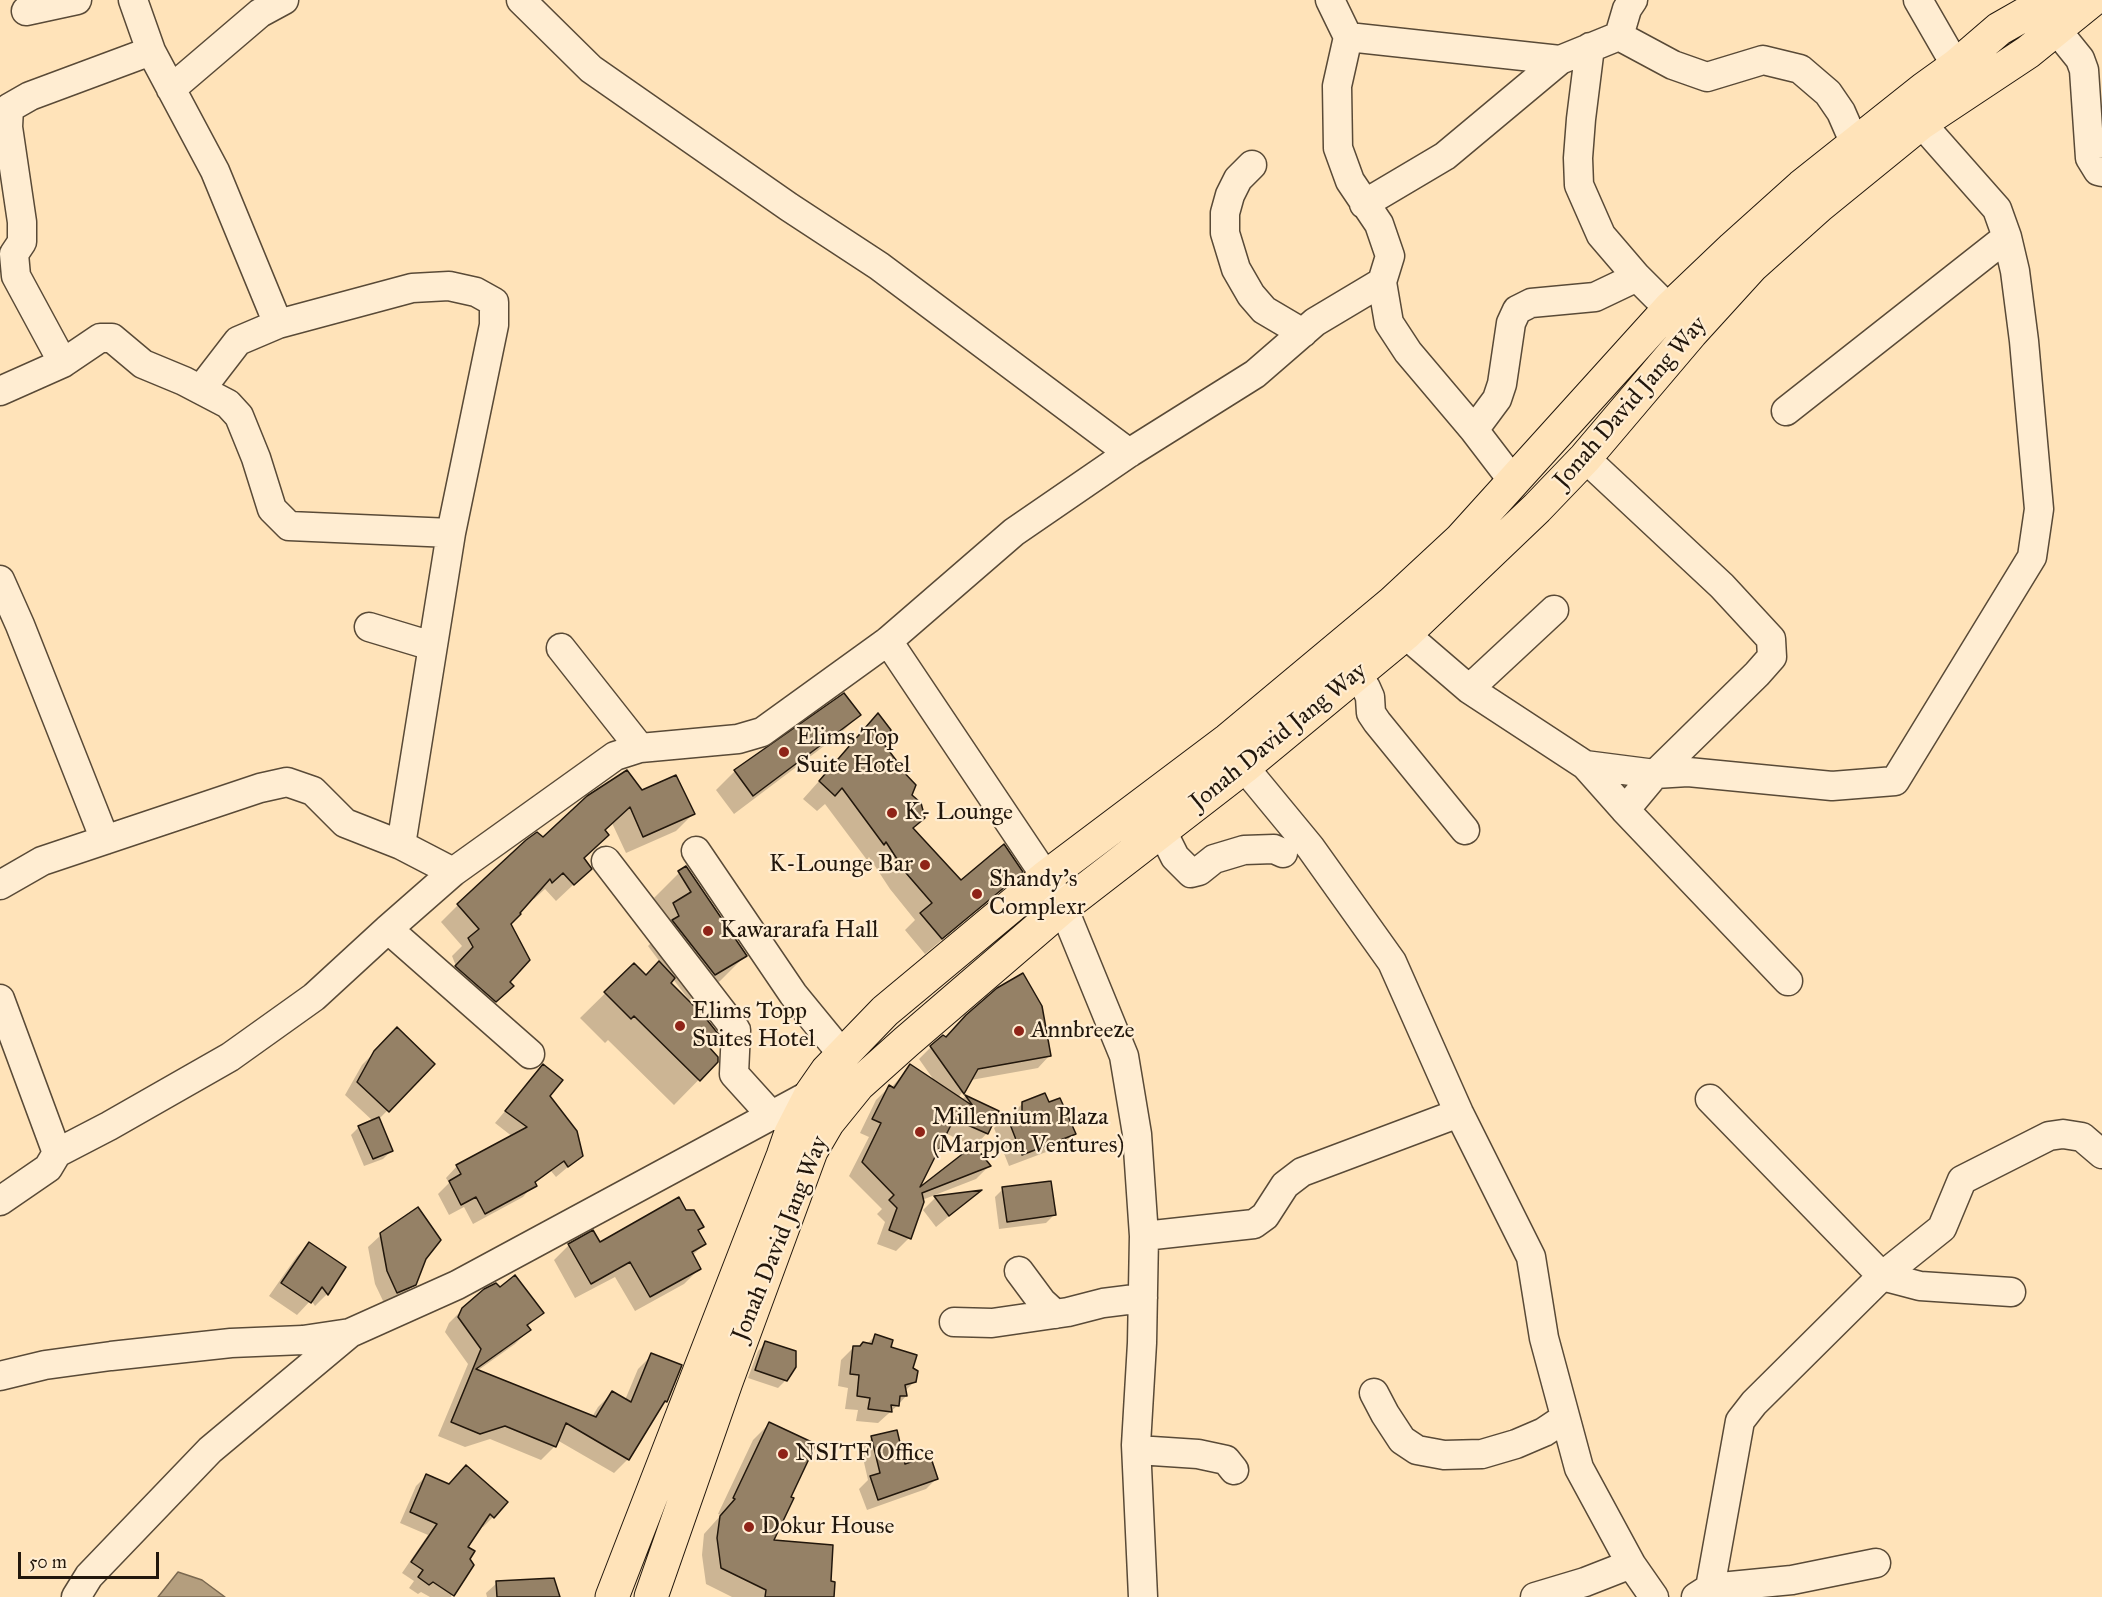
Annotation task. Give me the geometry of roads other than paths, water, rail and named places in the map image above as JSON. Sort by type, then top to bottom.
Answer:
[{"type":"main road","name":"Jonah David Jang Way","points":[[651,1597],[726,1382],[808,1160],[828,1122],[858,1085],[1063,907],[1244,767],[1405,634],[1537,508],[1585,458],[1691,333],[1752,266],[1819,206],[1921,123],[2028,52],[2053,14],[2092,0]]},
{"type":"main road","points":[[612,1597],[791,1132],[811,1094],[827,1071],[885,1011],[1046,877],[1228,740],[1391,604],[1461,539],[1565,427],[1669,309],[1802,186],[1956,66],[1999,28],[2053,14]]},
{"type":"street","points":[[26,12],[77,0]]},
{"type":"street","points":[[134,0],[151,51],[214,171],[278,324]]},
{"type":"street","points":[[171,88],[260,13],[284,0]]},
{"type":"street","points":[[521,0],[591,69],[779,200],[879,266],[1129,453]]},
{"type":"street","points":[[1330,0],[1348,37],[1337,86],[1338,148],[1350,181],[1379,224],[1390,256],[1382,282],[1389,323],[1408,352],[1474,430],[1513,481]]},
{"type":"street","points":[[1619,36],[1627,9],[1633,0]]},
{"type":"street","points":[[1918,0],[1956,66]]},
{"type":"street","points":[[2053,14],[2080,59],[2084,70],[2090,158],[2098,171],[2102,172]]},
{"type":"street","points":[[1364,204],[1445,156],[1560,60],[1619,36],[1673,65],[1707,77],[1763,60],[1800,69],[1828,93],[1841,112],[1854,144]]},
{"type":"street","points":[[1348,37],[1560,60]]},
{"type":"street","points":[[1590,46],[1578,158],[1580,185],[1601,235],[1637,277],[1669,309]]},
{"type":"street","points":[[63,363],[16,276],[14,254],[22,242],[22,222],[8,127],[9,108],[30,96],[151,51]]},
{"type":"street","points":[[1586,765],[1655,774],[1688,772],[1832,786],[1895,782],[2032,557],[2039,509],[2024,341],[2015,271],[2007,237],[1997,209],[1921,123]]},
{"type":"street","points":[[1252,165],[1238,179],[1230,195],[1225,213],[1225,233],[1236,269],[1251,295],[1264,310],[1303,333]]},
{"type":"street","points":[[1786,411],[2007,237]]},
{"type":"street","points":[[1474,430],[1497,399],[1502,384],[1511,323],[1517,310],[1531,303],[1595,297],[1637,277]]},
{"type":"street","points":[[0,1202],[48,1168],[57,1153],[230,1057],[314,997],[453,872],[615,756],[640,748],[738,740],[762,732],[888,641],[1014,532],[1129,453],[1255,374],[1315,322],[1382,282]]},
{"type":"street","points":[[201,389],[238,341],[278,324],[412,288],[449,286],[476,292],[494,302],[494,325],[452,533],[401,845]]},
{"type":"street","points":[[0,391],[63,363],[100,338],[112,338],[142,364],[201,389],[228,404],[238,416],[256,458],[272,509],[289,526],[452,533]]},
{"type":"street","points":[[1585,458],[1722,586],[1771,639],[1772,657],[1765,666],[1655,774],[1625,810]]},
{"type":"street","points":[[0,580],[105,840]]},
{"type":"street","points":[[1469,689],[1554,609]]},
{"type":"street","points":[[369,627],[432,646]]},
{"type":"street","points":[[1405,634],[1469,689],[1586,765],[1625,810],[1788,981]]},
{"type":"street","points":[[888,641],[1046,877],[1063,907],[1124,1056],[1137,1134],[1144,1236],[1137,1450],[1143,1597]]},
{"type":"street","points":[[561,648],[640,748]]},
{"type":"street","points":[[1356,674],[1366,687],[1370,697],[1371,713],[1377,722],[1465,830]]},
{"type":"street","points":[[1244,767],[1310,847],[1392,962],[1459,1113],[1531,1257],[1544,1338],[1579,1468],[1631,1564],[1654,1597]]},
{"type":"street","points":[[0,885],[42,861],[260,788],[287,782],[313,791],[345,823],[401,845],[453,872]]},
{"type":"street","points":[[1162,831],[1175,857],[1191,873],[1199,871],[1214,860],[1244,850],[1274,849],[1283,853]]},
{"type":"street","points":[[696,850],[793,994],[843,1055]]},
{"type":"street","points":[[606,861],[736,1030],[734,1074],[772,1116]]},
{"type":"street","points":[[388,929],[530,1054]]},
{"type":"street","points":[[0,999],[57,1153]]},
{"type":"street","points":[[0,1376],[45,1365],[111,1356],[231,1343],[303,1340],[350,1333],[457,1285],[811,1094]]},
{"type":"street","points":[[1710,1099],[1882,1276],[1920,1287],[2011,1292]]},
{"type":"street","points":[[1144,1236],[1254,1224],[1265,1216],[1285,1185],[1302,1172],[1459,1113]]},
{"type":"street","points":[[1876,1563],[1792,1580],[1703,1592],[1740,1421],[1754,1403],[1882,1276],[1942,1228],[1962,1180],[2049,1136],[2063,1134],[2082,1137],[2102,1154]]},
{"type":"street","points":[[1019,1271],[1036,1295],[1055,1314]]},
{"type":"street","points":[[954,1322],[992,1323],[1143,1298]]},
{"type":"street","points":[[76,1597],[89,1576],[210,1450],[350,1333]]},
{"type":"street","points":[[1374,1393],[1402,1440],[1417,1450],[1444,1455],[1482,1454],[1516,1444],[1544,1432],[1565,1418]]},
{"type":"street","points":[[1137,1450],[1198,1454],[1226,1460],[1234,1470]]},
{"type":"street","points":[[1535,1597],[1631,1564]]},
{"type":"place","name":"Elims Top Suite Hotel","points":[[784,752]]},
{"type":"place","name":"K- Lounge","points":[[892,813]]},
{"type":"place","name":"K-Lounge Bar","points":[[925,865]]},
{"type":"place","name":"Shandy's Complexr","points":[[977,894]]},
{"type":"place","name":"Kawararafa Hall","points":[[708,931]]},
{"type":"place","name":"Elims Topp Suites Hotel","points":[[680,1026]]},
{"type":"place","name":"Annbreeze","points":[[1019,1031]]},
{"type":"place","name":"Millennium Plaza (Marpjon Ventures)","points":[[920,1132]]},
{"type":"place","name":"NSITF Office","points":[[783,1454]]},
{"type":"place","name":"Dokur House","points":[[749,1527]]}]
